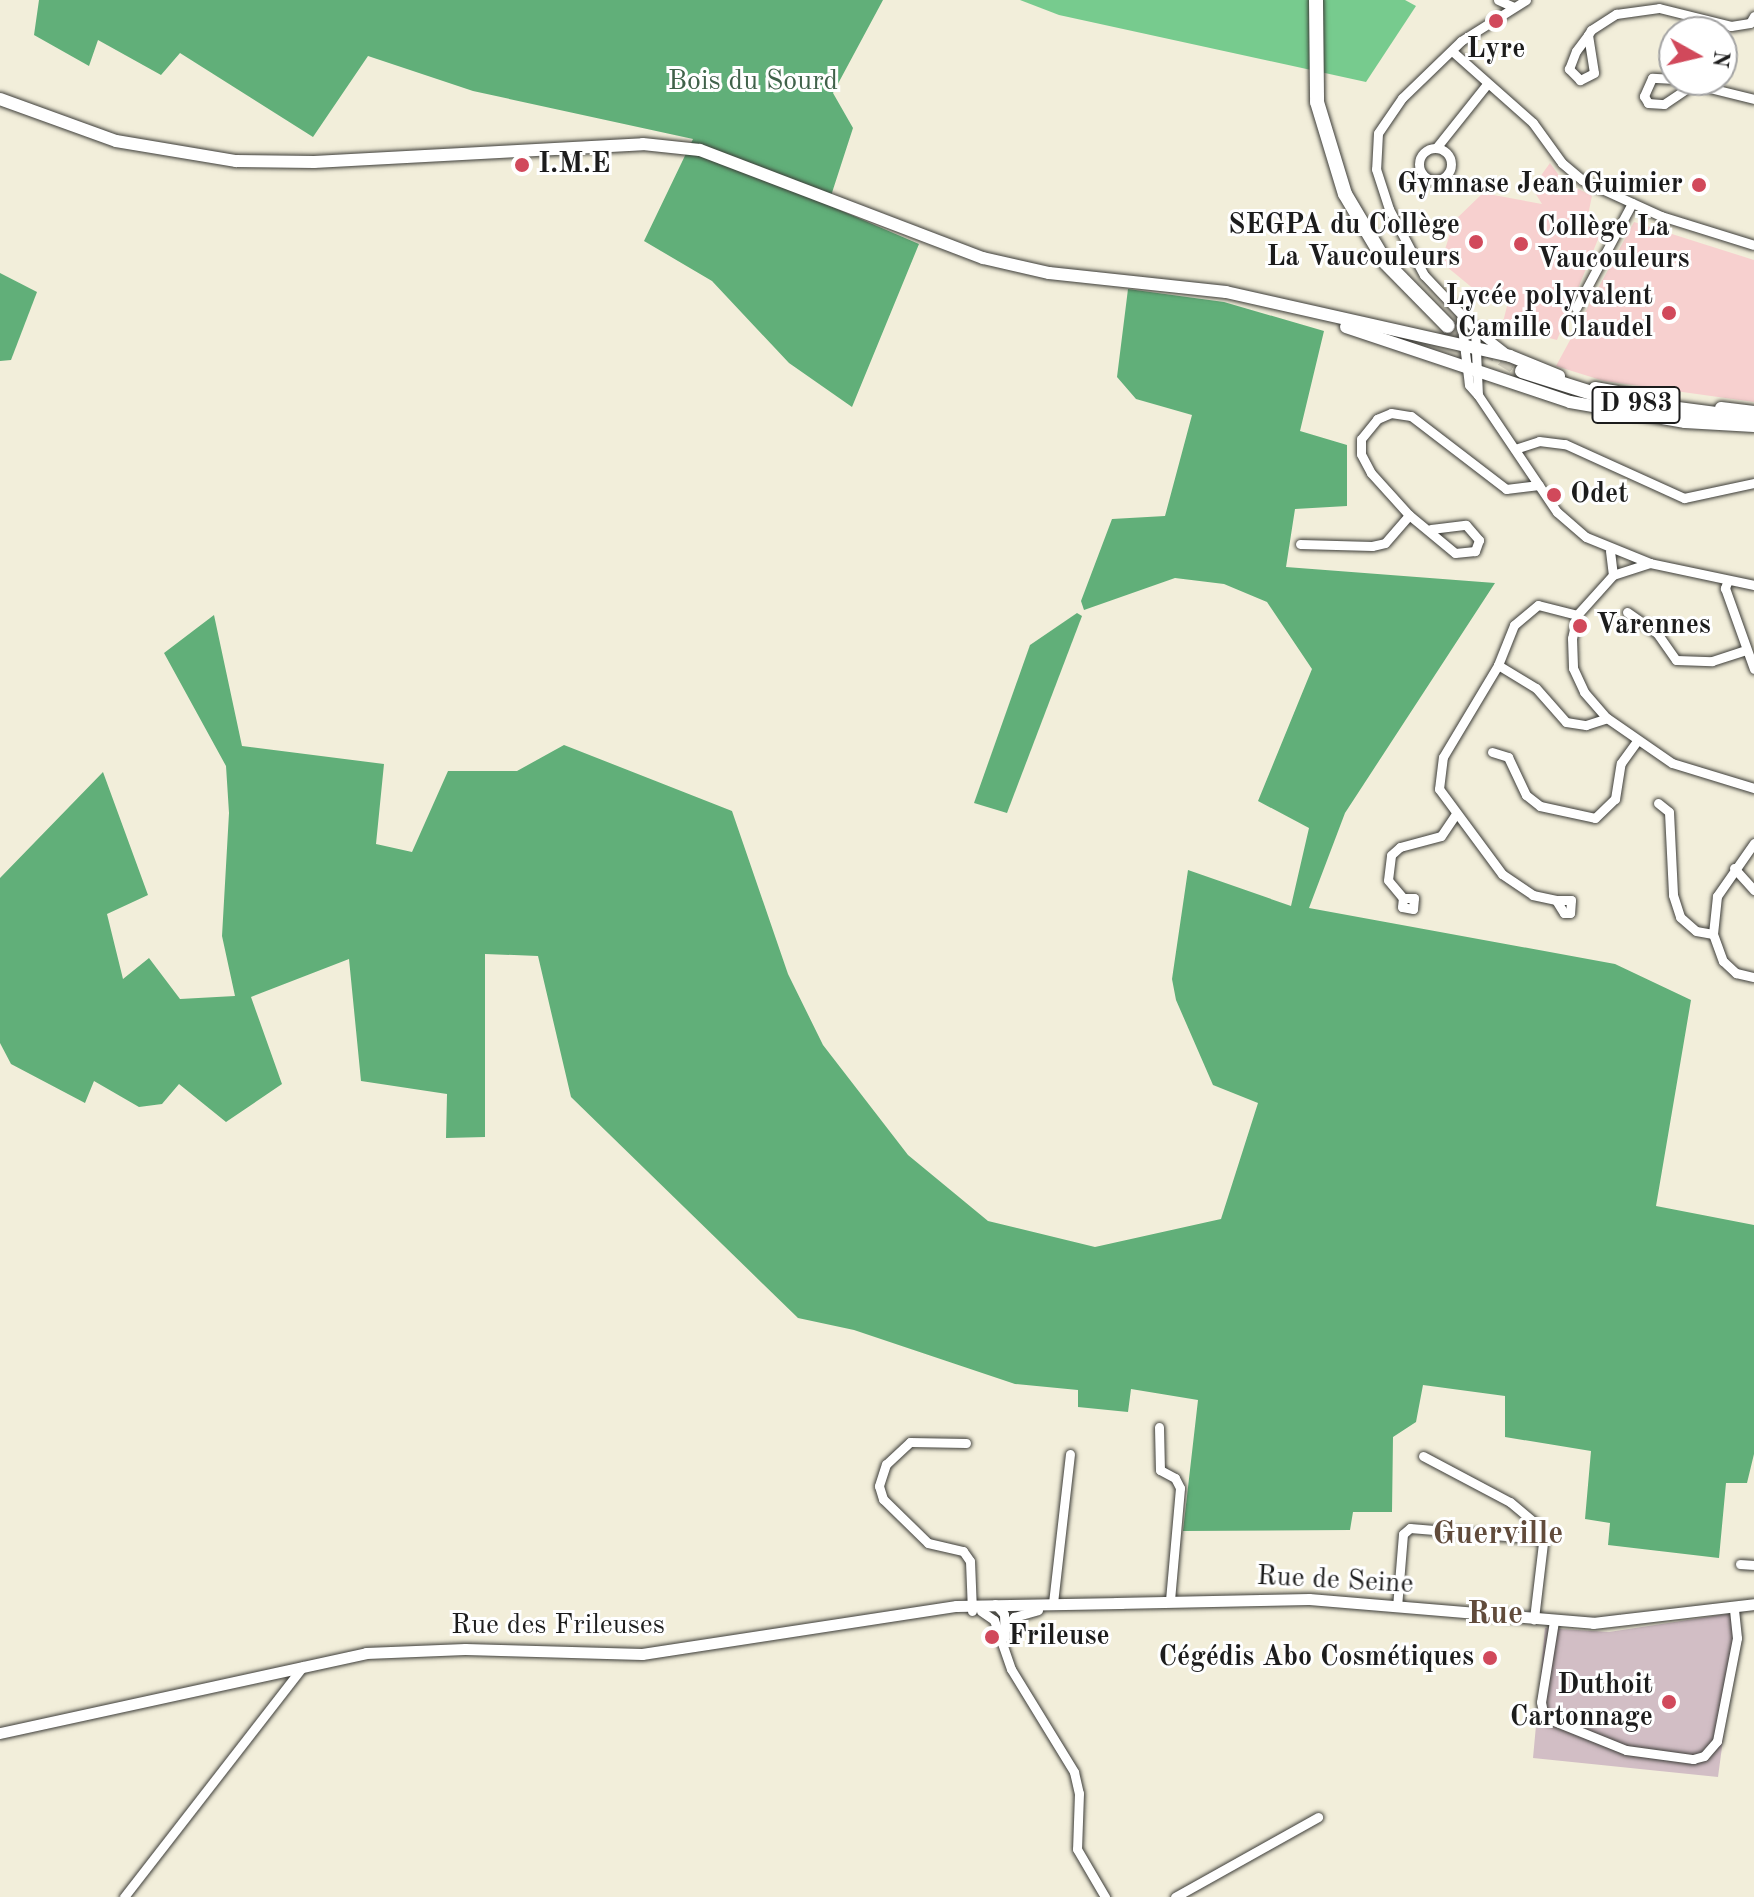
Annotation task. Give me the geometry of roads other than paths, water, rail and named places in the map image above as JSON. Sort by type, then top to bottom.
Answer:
[{"type":"main road","points":[[1316,0],[1317,102],[1345,194],[1386,263],[1453,321]]},
{"type":"main road","points":[[0,99],[74,129],[188,156],[288,163],[692,149],[740,161],[983,258],[1073,276],[1195,287],[1510,356],[1574,383],[1620,394],[1754,412]]},
{"type":"main road","points":[[1302,309],[1554,397],[1617,413],[1754,426]]},
{"type":"main road","name":"D 983","points":[[1522,371],[1617,401],[1754,419]]},
{"type":"street","points":[[1498,0],[1514,7]]},
{"type":"street","points":[[1472,348],[1424,275],[1389,209],[1375,152],[1378,133],[1393,107],[1452,51],[1526,0]]},
{"type":"street","points":[[1588,35],[1616,14],[1640,7],[1731,26],[1750,23],[1754,16]]},
{"type":"street","points":[[1452,51],[1533,123],[1570,172],[1632,203],[1754,245]]},
{"type":"street","points":[[1658,78],[1652,78],[1644,96],[1648,103],[1664,104],[1676,96]]},
{"type":"street","points":[[1436,148],[1487,84]]},
{"type":"street","points":[[1576,308],[1632,203]]},
{"type":"street","points":[[1453,321],[1475,329],[1510,356]]},
{"type":"street","points":[[1450,344],[1460,336],[1453,321]]},
{"type":"street","points":[[1475,329],[1469,385],[1557,512],[1610,551],[1650,563],[1754,585]]},
{"type":"street","points":[[1431,529],[1466,525],[1479,540],[1475,551],[1455,553],[1431,529],[1409,515],[1361,454],[1367,428],[1391,413],[1411,416],[1506,489],[1539,485]]},
{"type":"street","points":[[1515,449],[1539,441],[1565,444],[1684,498],[1754,483]]},
{"type":"street","points":[[1300,544],[1372,546],[1385,543],[1409,515]]},
{"type":"street","points":[[1610,551],[1613,575]]},
{"type":"street","points":[[1650,563],[1613,575],[1577,615],[1573,668],[1584,692],[1607,718],[1637,741],[1707,778],[1754,788]]},
{"type":"street","points":[[1728,580],[1725,588],[1754,669]]},
{"type":"street","points":[[1556,900],[1533,895],[1502,874],[1455,815],[1439,789],[1443,757],[1526,612],[1538,605],[1577,615]]},
{"type":"street","points":[[1627,612],[1657,633],[1676,660],[1712,661],[1746,650]]},
{"type":"street","points":[[1498,665],[1536,688],[1566,722],[1586,725],[1607,718]]},
{"type":"street","points":[[1492,752],[1508,757],[1526,795],[1540,806],[1595,818],[1615,799],[1621,763],[1637,741]]},
{"type":"street","points":[[1658,803],[1669,812],[1673,895],[1680,917],[1696,931],[1713,934]]},
{"type":"street","points":[[1403,898],[1388,880],[1391,855],[1400,847],[1441,836],[1455,815]]},
{"type":"street","points":[[1754,843],[1717,896],[1713,934],[1723,961],[1736,973],[1754,977]]},
{"type":"street","points":[[1734,868],[1754,890]]},
{"type":"street","points":[[1159,1427],[1160,1470],[1175,1478],[1180,1488],[1170,1601]]},
{"type":"street","points":[[966,1443],[910,1442],[886,1464],[879,1486],[883,1499],[928,1543],[963,1551],[970,1561],[975,1609],[1001,1629]]},
{"type":"street","points":[[1053,1603],[1070,1454]]},
{"type":"street","points":[[1423,1456],[1510,1502],[1534,1522],[1542,1539],[1534,1619]]},
{"type":"street","points":[[1397,1607],[1403,1534],[1410,1528],[1542,1539]]},
{"type":"street","points":[[1740,1564],[1754,1565]]},
{"type":"street","name":"Rue de Seine","points":[[1001,1607],[1038,1610],[1170,1601],[1309,1599],[1606,1623],[1754,1604]]},
{"type":"street","name":"Rue des Frileuses","points":[[0,1733],[303,1666],[394,1650],[642,1654],[912,1615],[1053,1603],[1121,1603]]},
{"type":"street","points":[[1001,1607],[1004,1648],[1014,1675],[1074,1772],[1079,1793],[1077,1849],[1105,1897]]},
{"type":"street","points":[[1554,1621],[1541,1702],[1544,1717],[1626,1750],[1693,1759],[1717,1741],[1737,1638],[1734,1607]]},
{"type":"street","points":[[1001,1629],[1014,1617],[1038,1610]]},
{"type":"street","points":[[124,1897],[303,1666]]},
{"type":"street","points":[[1175,1897],[1318,1817]]},
{"type":"tunnel","points":[[1448,326],[1522,371]]},
{"type":"place","name":"Lyre","points":[[1496,21]]},
{"type":"place","name":"I.M.E","points":[[522,165]]},
{"type":"place","name":"Gymnase Jean Guimier","points":[[1699,185]]},
{"type":"place","name":"SEGPA du Collège La Vaucouleurs","points":[[1476,242]]},
{"type":"place","name":"Collège La Vaucouleurs","points":[[1521,244]]},
{"type":"place","name":"Lycée polyvalent Camille Claudel","points":[[1669,313]]},
{"type":"place","name":"Odet","points":[[1554,495]]},
{"type":"place","name":"Varennes","points":[[1580,626]]},
{"type":"place","name":"Frileuse","points":[[992,1637]]},
{"type":"place","name":"Cégédis Abo Cosmétiques","points":[[1490,1658]]},
{"type":"place","name":"Duthoit Cartonnage","points":[[1669,1702]]},
{"type":"district","name":"Guerville","points":[[1498,1535]]},
{"type":"district","name":"Rue","points":[[1495,1615]]},
{"type":"park label","name":"Bois du Sourd","points":[[753,82]]}]
